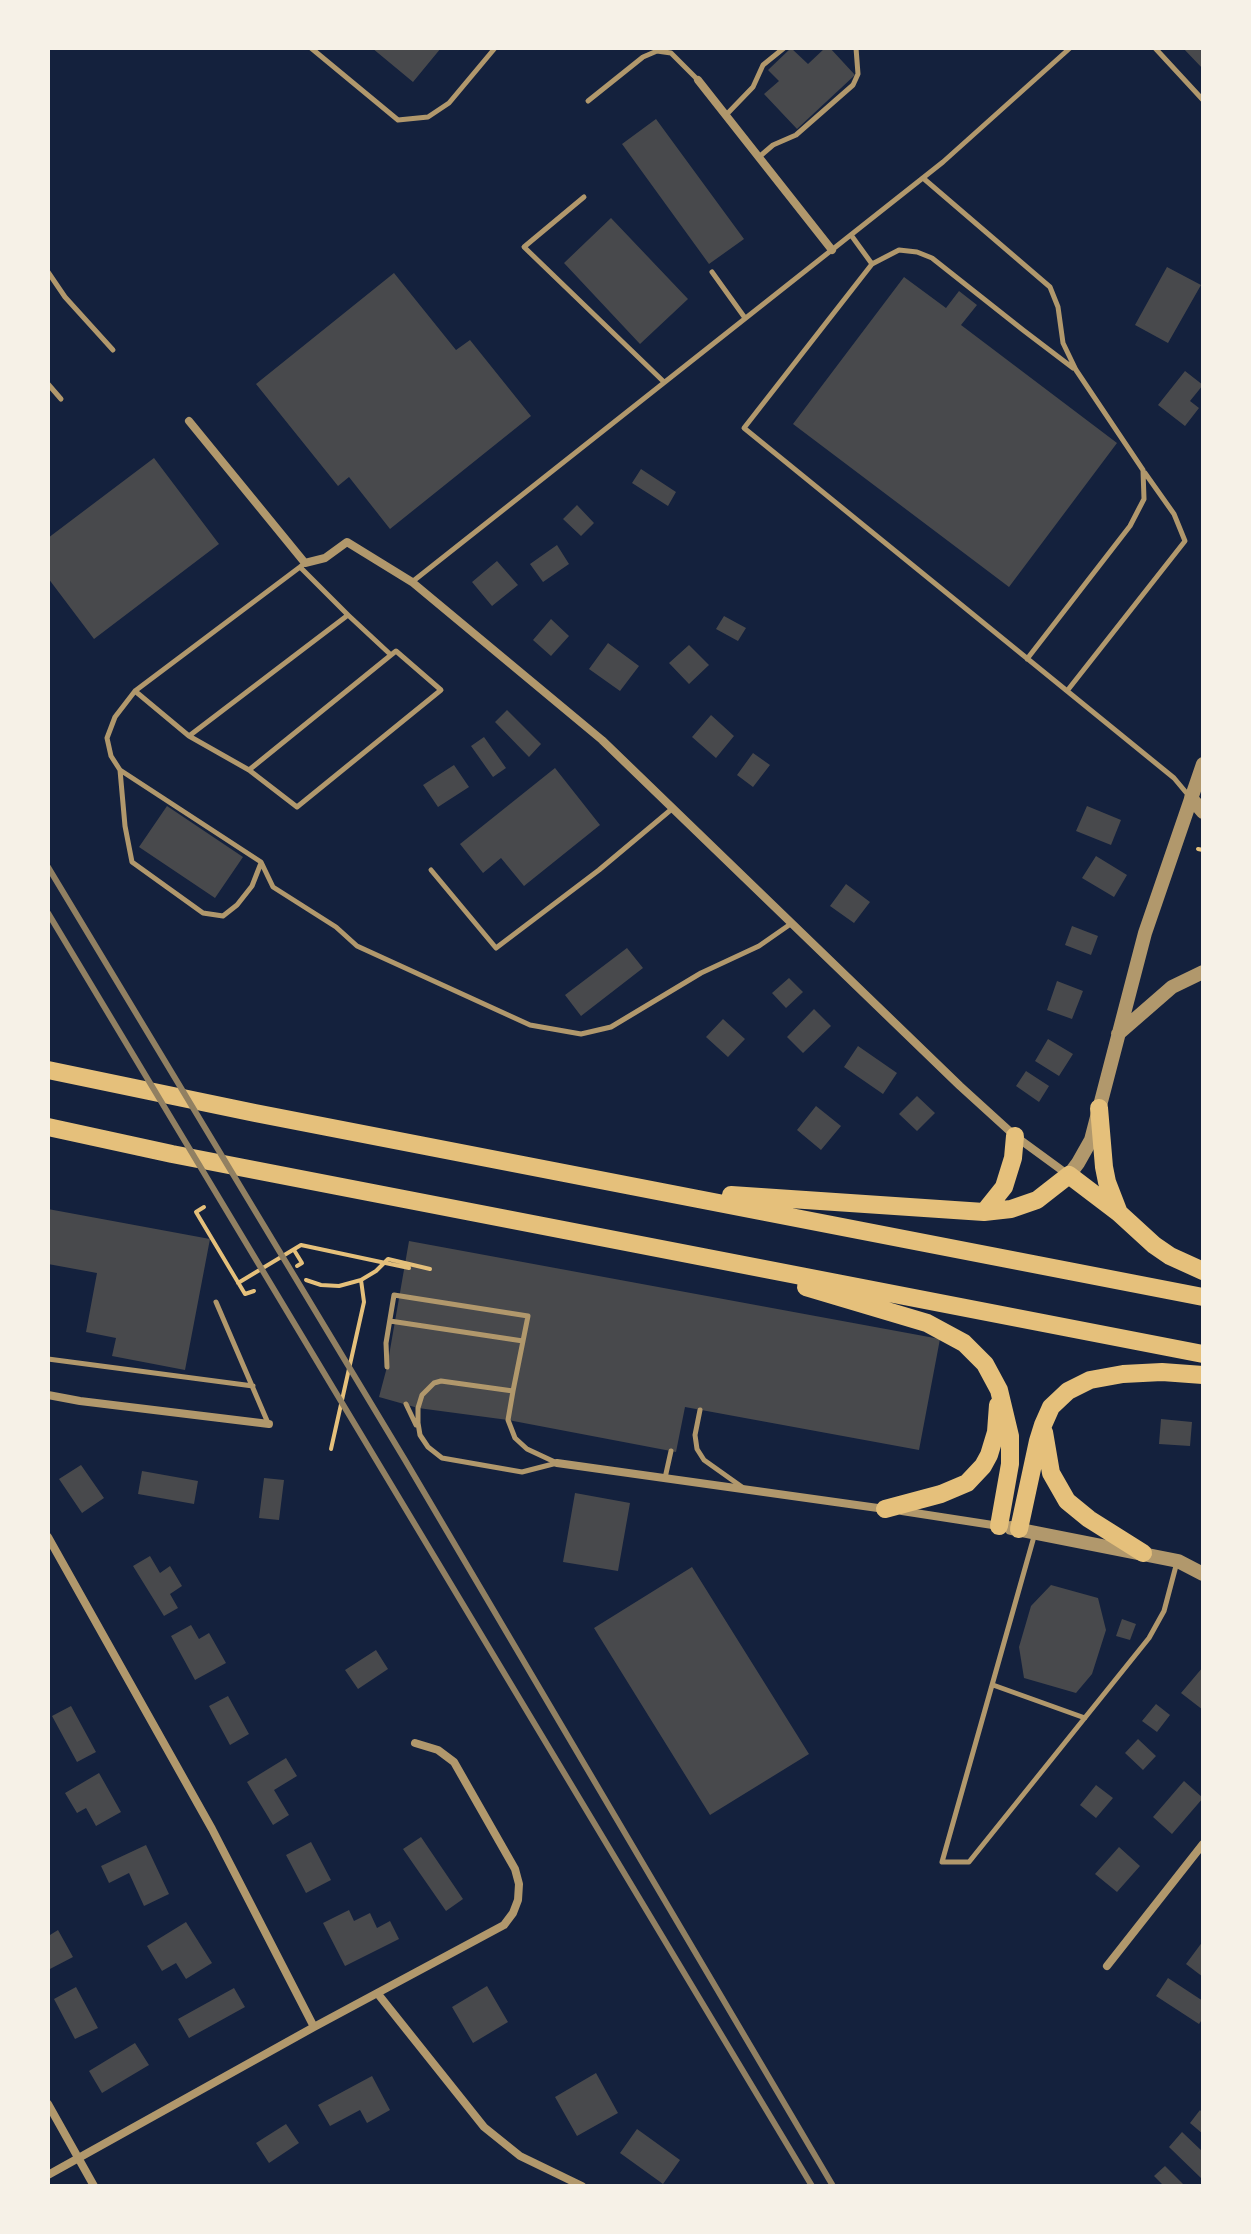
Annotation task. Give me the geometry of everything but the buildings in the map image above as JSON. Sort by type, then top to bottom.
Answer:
[{"type":"highway","points":[[48,1070],[1203,1297]]},
{"type":"highway","points":[[1099,1108],[1104,1167],[1119,1213]]},
{"type":"highway","points":[[48,1127],[172,1154],[1203,1354]]},
{"type":"highway","points":[[984,1212],[1004,1187],[1013,1158],[1015,1136]]},
{"type":"highway","points":[[636,1187],[810,1202],[984,1212],[1011,1209],[1037,1200],[1069,1175],[1119,1213],[1154,1245],[1203,1271]]},
{"type":"highway","points":[[699,1255],[915,1319],[941,1329],[976,1353],[999,1390],[1008,1422],[1011,1449],[999,1526]]},
{"type":"highway","points":[[1027,1531],[1038,1441],[1051,1407],[1068,1391],[1090,1380],[1123,1374],[1162,1372],[1203,1375]]},
{"type":"highway","points":[[885,1509],[950,1491],[967,1483],[975,1475],[993,1444],[999,1390]]},
{"type":"highway","points":[[1043,1425],[1051,1473],[1067,1501],[1089,1519],[1143,1553]]},
{"type":"street","points":[[698,80],[832,250]]},
{"type":"street","points":[[189,421],[302,565],[325,558],[347,542],[412,582],[602,740],[960,1086],[1015,1136],[1069,1175],[1091,1140],[1145,933],[1203,764]]},
{"type":"street","points":[[1191,798],[1203,812]]},
{"type":"street","points":[[1118,1034],[1172,987],[1203,972]]},
{"type":"street","points":[[48,1395],[269,1424]]},
{"type":"street","points":[[557,1463],[999,1526],[1178,1561],[1203,1561]]},
{"type":"street","points":[[48,1537],[212,1829],[314,2027]]},
{"type":"street","points":[[1178,1561],[1203,1574]]},
{"type":"street","points":[[48,2175],[504,1925],[518,1900],[519,1884],[515,1869],[454,1762],[438,1750],[415,1743]]},
{"type":"street","points":[[1107,1966],[1203,1844]]},
{"type":"street","points":[[378,1994],[484,2127],[520,2156],[582,2186]]},
{"type":"street","points":[[48,2104],[94,2186]]},
{"type":"lane","points":[[311,48],[398,120],[428,117],[449,103],[495,48]]},
{"type":"lane","points":[[726,115],[753,87],[763,65],[784,48]]},
{"type":"lane","points":[[759,157],[773,145],[796,135],[853,85],[858,74],[856,48]]},
{"type":"lane","points":[[412,582],[923,178],[1070,48]]},
{"type":"lane","points":[[1155,48],[1203,100]]},
{"type":"lane","points":[[588,101],[643,57],[657,51],[672,50],[698,80]]},
{"type":"lane","points":[[923,178],[1050,287],[1058,307],[1063,343],[1076,370],[1174,514],[1185,541],[1067,691]]},
{"type":"lane","points":[[584,197],[524,247],[664,382]]},
{"type":"lane","points":[[851,235],[872,264]]},
{"type":"lane","points":[[1076,370],[932,258],[899,250],[872,264],[744,428],[1174,778],[1191,798]]},
{"type":"lane","points":[[48,272],[65,297],[113,350]]},
{"type":"lane","points":[[712,272],[745,318]]},
{"type":"lane","points":[[48,384],[61,399]]},
{"type":"lane","points":[[1027,659],[1130,526],[1144,499],[1143,470]]},
{"type":"lane","points":[[391,655],[348,615],[302,565],[135,691],[115,717],[107,738],[111,756],[120,770],[261,862],[273,887],[336,927],[357,946],[530,1025],[581,1034],[611,1027],[701,973],[759,946],[792,923]]},
{"type":"lane","points":[[189,736],[348,615]]},
{"type":"lane","points":[[135,691],[189,736],[249,770],[297,807],[441,690],[396,651],[249,770]]},
{"type":"lane","points":[[120,770],[132,862],[203,913],[223,916],[237,905],[252,886],[261,862]]},
{"type":"lane","points":[[431,870],[496,948],[599,870],[673,808]]},
{"type":"lane","points":[[387,1367],[386,1343],[394,1295],[528,1316],[508,1420],[515,1438],[527,1449],[557,1463]]},
{"type":"lane","points":[[216,1302],[269,1424]]},
{"type":"lane","points":[[390,1321],[523,1341]]},
{"type":"lane","points":[[48,1359],[253,1386]]},
{"type":"lane","points":[[420,1435],[418,1408],[422,1395],[434,1383],[441,1381],[513,1391]]},
{"type":"lane","points":[[406,1404],[428,1447],[442,1458],[522,1472],[557,1463]]},
{"type":"lane","points":[[700,1410],[695,1435],[697,1449],[704,1460],[746,1490]]},
{"type":"lane","points":[[665,1478],[671,1451]]},
{"type":"lane","points":[[1027,1531],[993,1685],[942,1862],[969,1862],[1149,1638],[1164,1611],[1178,1561]]},
{"type":"lane","points":[[993,1685],[1085,1718]]},
{"type":"path","points":[[204,1207],[196,1212],[214,1243],[245,1294],[254,1291]]},
{"type":"path","points":[[238,1283],[301,1245],[409,1268]]},
{"type":"path","points":[[294,1250],[300,1264]]},
{"type":"path","points":[[306,1280],[339,1286],[361,1280],[388,1259],[430,1269]]},
{"type":"path","points":[[331,1449],[364,1302],[361,1280]]},
{"type":"railway","points":[[48,867],[405,1460],[833,2186]]},
{"type":"railway","points":[[48,913],[812,2186]]}]
